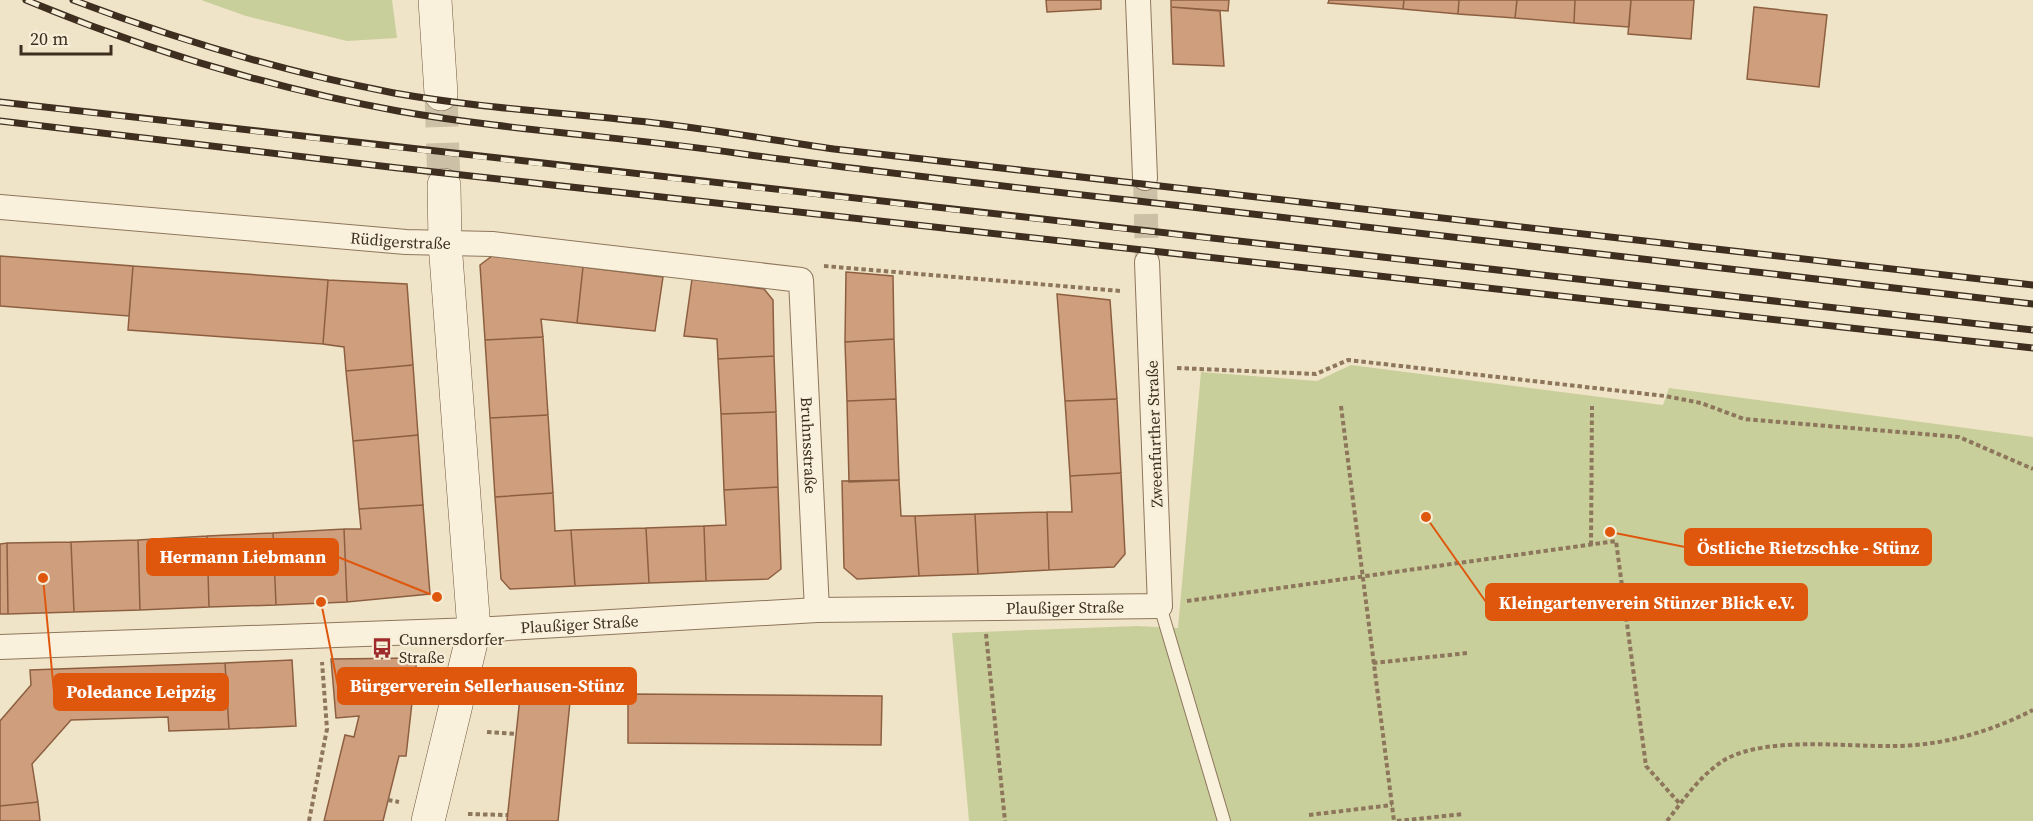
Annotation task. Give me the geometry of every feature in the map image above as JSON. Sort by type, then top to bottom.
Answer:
[{"type":"street","points":[[435,0],[441,94]]},
{"type":"street","points":[[1138,0],[1144,178]]},
{"type":"street","points":[[428,821],[474,630],[445,243],[444,185]]},
{"type":"street","name":"Rüdigerstraße","points":[[0,207],[406,242],[492,244],[801,280]]},
{"type":"street","name":"Zweenfurther Straße","points":[[1147,262],[1160,606]]},
{"type":"street","name":"Bruhnsstraße","points":[[801,280],[817,610]]},
{"type":"street","name":"Plaußiger Straße","points":[[0,647],[474,630],[817,610],[1160,606]]},
{"type":"lane","points":[[1160,606],[1224,821]]},
{"type":"path","points":[[801,280],[808,271],[827,266],[1149,293]]},
{"type":"path","points":[[1151,367],[1316,374],[1348,360],[1665,396],[1701,404],[1744,419],[1959,438],[2033,469]]},
{"type":"path","points":[[1341,406],[1395,821],[1464,814]]},
{"type":"path","points":[[1591,545],[1592,406]]},
{"type":"path","points":[[1160,606],[1616,542],[1646,766],[1680,804]]},
{"type":"path","points":[[983,609],[1005,821]]},
{"type":"path","points":[[1373,663],[1468,653]]},
{"type":"path","points":[[309,821],[327,729],[322,659]]},
{"type":"path","points":[[1667,821],[1702,776],[1728,758],[1759,750],[1805,744],[1896,746],[1960,738],[2011,721],[2033,710]]},
{"type":"path","points":[[487,732],[516,734]]},
{"type":"path","points":[[388,800],[399,802]]},
{"type":"path","points":[[1309,815],[1392,805]]},
{"type":"path","points":[[468,814],[507,815]]},
{"type":"green space","points":[[201,0],[392,0],[397,38],[347,41],[246,16]]},
{"type":"green space","points":[[1351,365],[1663,405],[1669,388],[2033,437],[2033,821],[969,821],[952,633],[1137,626],[1178,628],[1201,372],[1317,381]]},
{"type":"building","points":[[1046,0],[1101,0],[1101,9],[1047,12]]},
{"type":"building","points":[[1171,0],[1229,0],[1228,11],[1171,7]]},
{"type":"building","points":[[1329,0],[1404,0],[1403,9],[1328,3]]},
{"type":"building","points":[[1404,0],[1459,0],[1458,14],[1403,9]]},
{"type":"building","points":[[1459,0],[1517,0],[1515,18],[1458,14]]},
{"type":"building","points":[[1517,0],[1575,0],[1574,23],[1515,18]]},
{"type":"building","points":[[1575,0],[1631,0],[1629,27],[1574,23]]},
{"type":"building","points":[[1631,0],[1694,0],[1691,39],[1628,34]]},
{"type":"building","points":[[1171,7],[1220,11],[1224,66],[1173,64]]},
{"type":"building","points":[[1754,7],[1827,15],[1819,87],[1747,79]]},
{"type":"building","points":[[0,256],[133,266],[129,316],[0,306]]},
{"type":"building","points":[[492,256],[583,267],[577,323],[541,319],[543,337],[485,340],[480,265]]},
{"type":"building","points":[[133,266],[328,280],[323,344],[128,330]]},
{"type":"building","points":[[583,267],[663,277],[655,331],[577,323]]},
{"type":"building","points":[[846,272],[893,276],[894,339],[845,342]]},
{"type":"building","points":[[692,279],[764,289],[773,300],[774,356],[718,359],[717,339],[684,336]]},
{"type":"building","points":[[328,280],[407,284],[413,365],[346,371],[344,347],[323,344]]},
{"type":"building","points":[[1057,294],[1110,300],[1117,399],[1065,401]]},
{"type":"building","points":[[543,337],[548,415],[490,418],[485,340]]},
{"type":"building","points":[[894,339],[896,399],[847,401],[845,342]]},
{"type":"building","points":[[774,356],[776,412],[721,414],[718,359]]},
{"type":"building","points":[[413,365],[418,435],[353,441],[346,371]]},
{"type":"building","points":[[896,399],[899,480],[849,482],[847,401]]},
{"type":"building","points":[[1117,399],[1121,473],[1070,476],[1065,401]]},
{"type":"building","points":[[776,412],[778,487],[724,490],[721,414]]},
{"type":"building","points":[[548,415],[553,493],[495,497],[490,418]]},
{"type":"building","points":[[418,435],[423,505],[359,509],[353,441]]},
{"type":"building","points":[[1121,473],[1125,554],[1114,567],[1049,570],[1047,512],[1072,512],[1070,476]]},
{"type":"building","points":[[899,480],[901,516],[915,516],[919,576],[857,579],[844,568],[842,481]]},
{"type":"building","points":[[778,487],[781,569],[768,579],[706,581],[704,526],[726,525],[724,490]]},
{"type":"building","points":[[553,493],[555,531],[571,530],[575,586],[510,589],[501,579],[495,497]]},
{"type":"building","points":[[423,505],[430,594],[347,602],[344,529],[361,529],[359,509]]},
{"type":"building","points":[[1047,512],[1049,570],[978,574],[975,514]]},
{"type":"building","points":[[975,514],[978,574],[919,576],[915,516]]},
{"type":"building","points":[[704,526],[706,581],[649,583],[646,528]]},
{"type":"building","points":[[646,528],[649,583],[575,586],[571,530]]},
{"type":"building","points":[[344,529],[347,602],[276,605],[273,533]]},
{"type":"building","points":[[273,533],[276,605],[209,607],[207,536]]},
{"type":"building","points":[[207,536],[209,607],[140,610],[138,540]]},
{"type":"building","points":[[138,540],[140,610],[74,612],[71,542]]},
{"type":"building","points":[[71,542],[74,612],[8,614],[7,543]]},
{"type":"building","points":[[7,543],[8,614],[0,614],[0,544]]},
{"type":"building","points":[[417,658],[406,756],[399,756],[383,821],[324,821],[345,735],[354,737],[359,716],[336,718],[331,659]]},
{"type":"building","points":[[292,660],[296,726],[229,729],[225,663]]},
{"type":"building","points":[[225,663],[229,729],[169,731],[168,717],[71,720],[32,764],[38,802],[0,806],[0,721],[31,685],[30,670]]},
{"type":"building","points":[[628,694],[882,696],[881,745],[628,743]]},
{"type":"building","points":[[520,697],[570,702],[558,821],[507,821]]},
{"type":"building","points":[[38,802],[40,821],[0,821],[0,806]]},
{"type":"tunnel","points":[[441,94],[444,185]]},
{"type":"tunnel","points":[[1145,178],[1147,262]]},
{"type":"railway","points":[[26,0],[117,35],[209,66],[350,102],[441,118],[914,176],[2033,304]]},
{"type":"railway","points":[[73,0],[232,54],[353,85],[428,98],[664,124],[834,149],[2033,285]]},
{"type":"railway","points":[[0,102],[2033,330]]},
{"type":"railway","points":[[0,121],[398,168],[2033,348]]},
{"type":"place","name":"Kleingartenverein Stünzer Blick e.V.","points":[[1426,517]]},
{"type":"place","name":"Östliche Rietzschke - Stünz","points":[[1610,532]]},
{"type":"place","name":"Poledance Leipzig","points":[[43,578]]},
{"type":"place","name":"Hermann Liebmann","points":[[437,597]]},
{"type":"place","name":"Bürgerverein Sellerhausen-Stünz","points":[[321,602]]},
{"type":"place","name":"Cunnersdorfer Straße","points":[[382,648]]}]
